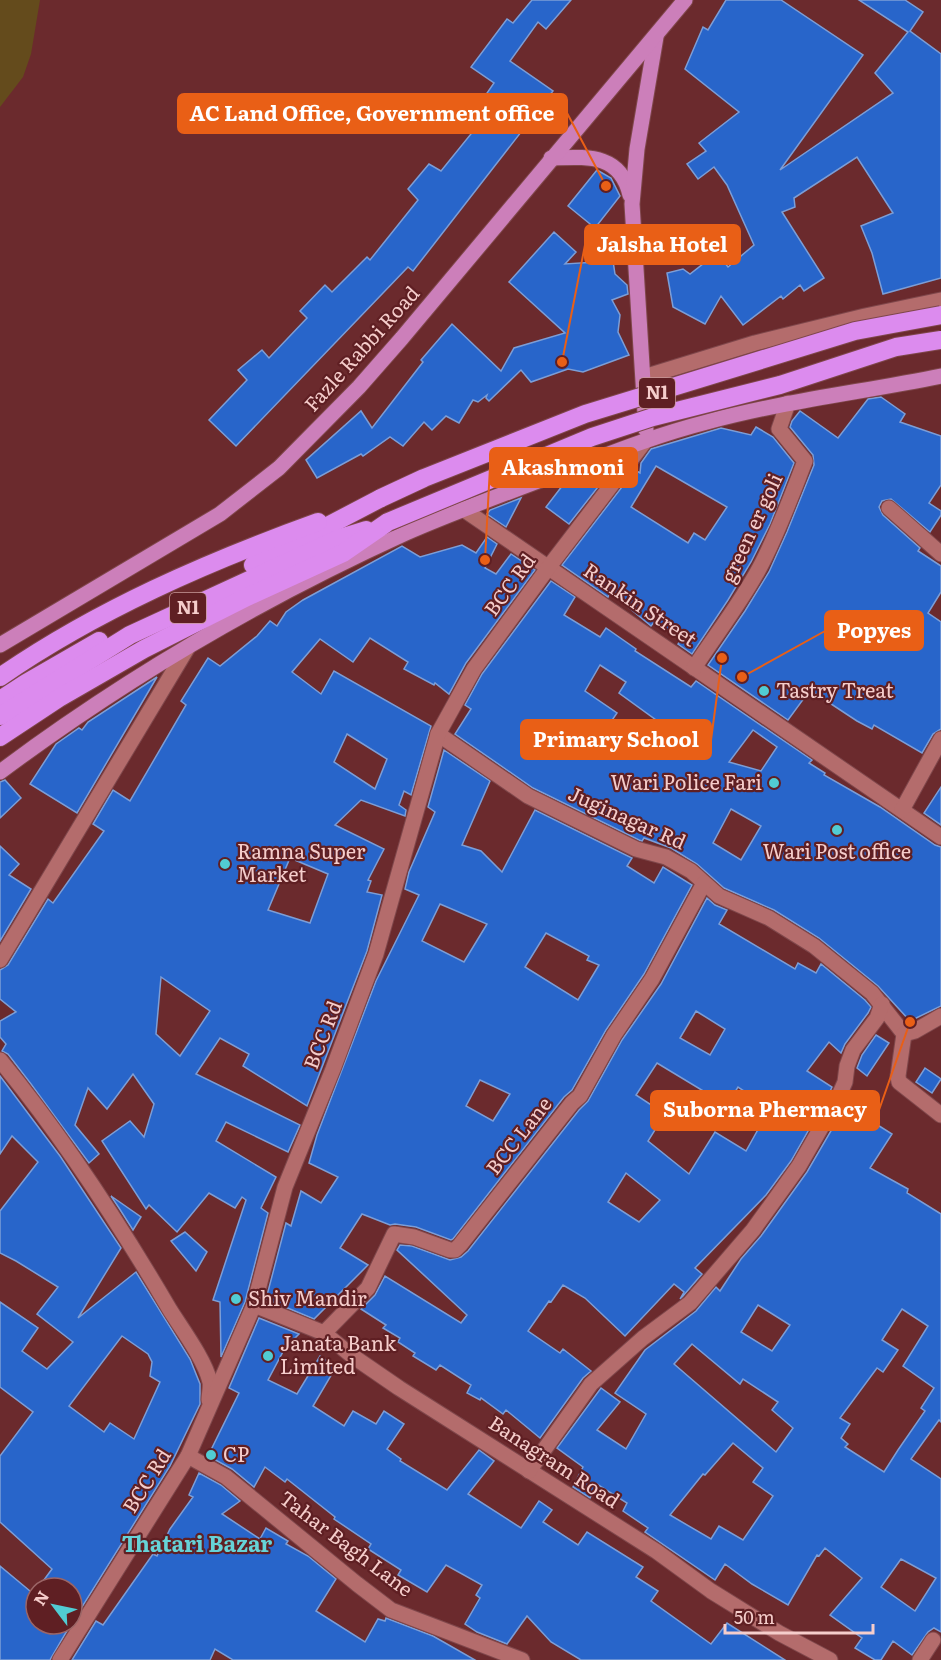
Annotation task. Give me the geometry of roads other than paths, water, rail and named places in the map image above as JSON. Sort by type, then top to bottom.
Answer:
[{"type":"highway","name":"N1","points":[[0,700],[152,612],[257,563],[424,478],[585,414],[855,331],[941,315]]},
{"type":"highway","name":"N1","points":[[0,716],[130,635],[340,538],[388,522],[592,437],[653,417],[780,385],[896,347],[941,340]]},
{"type":"highway","points":[[0,677],[63,636],[164,585],[258,543],[381,498]]},
{"type":"highway","points":[[0,736],[58,698],[144,649],[343,553],[388,522]]},
{"type":"main road","name":"Fazle Rabbi Road","points":[[0,645],[220,514],[279,468],[359,387],[685,0]]},
{"type":"main road","points":[[646,440],[633,204],[637,149],[656,34]]},
{"type":"main road","points":[[551,158],[578,157],[608,162],[627,179],[633,204]]},
{"type":"main road","points":[[0,772],[90,707],[188,647],[313,577],[407,532],[646,440],[707,422],[788,403],[941,376]]},
{"type":"street","points":[[644,377],[755,343],[941,300]]},
{"type":"street","name":"green er goli","points":[[694,668],[760,568],[782,520],[805,460],[779,429],[788,403]]},
{"type":"street","name":"BCC Rd","points":[[60,1660],[188,1456],[254,1305],[285,1187],[376,954],[438,734],[474,669],[646,440]]},
{"type":"street","points":[[889,508],[941,554]]},
{"type":"street","name":"Rankin Street","points":[[463,509],[941,837]]},
{"type":"street","points":[[0,960],[188,647]]},
{"type":"street","name":"Juginagar Rd","points":[[438,734],[528,796],[636,849],[666,857],[692,872],[719,896],[769,918],[814,946],[872,993],[904,1034]]},
{"type":"street","points":[[902,810],[941,739]]},
{"type":"street","name":"BCC Lane","points":[[324,1333],[368,1288],[394,1233],[414,1237],[450,1250],[455,1250],[460,1245],[572,1103],[580,1096],[614,1035],[652,979],[704,883]]},
{"type":"street","points":[[530,1471],[591,1384],[643,1338],[690,1303],[753,1230],[799,1166],[837,1100],[845,1082],[847,1066],[853,1050],[877,1017],[882,1004]]},
{"type":"street","points":[[941,1016],[915,1031],[904,1034],[898,1076],[899,1082],[941,1115]]},
{"type":"street","points":[[0,1060],[26,1092],[112,1215],[163,1297],[197,1354],[210,1382],[209,1406]]},
{"type":"street","name":"Banagram Road","points":[[254,1305],[324,1333],[399,1388],[656,1551],[711,1591],[779,1633],[830,1660]]},
{"type":"street","name":"Tahar Bagh Lane","points":[[188,1456],[226,1477],[392,1610],[522,1660]]},
{"type":"street","points":[[920,1660],[933,1640]]},
{"type":"place","name":"AC Land Office, Government office","points":[[606,186]]},
{"type":"place","name":"Jalsha Hotel","points":[[562,362]]},
{"type":"place","name":"Akashmoni","points":[[485,560]]},
{"type":"place","name":"Primary School","points":[[722,658]]},
{"type":"place","name":"Popyes","points":[[742,677]]},
{"type":"place","name":"Tastry Treat","points":[[764,691]]},
{"type":"place","name":"Wari Police Fari","points":[[774,783]]},
{"type":"place","name":"Wari Post office","points":[[837,830]]},
{"type":"place","name":"Ramna Super Market","points":[[225,864]]},
{"type":"place","name":"Suborna Phermacy","points":[[910,1022]]},
{"type":"place","name":"Shiv Mandir","points":[[236,1299]]},
{"type":"place","name":"Janata Bank Limited","points":[[268,1356]]},
{"type":"place","name":"CP","points":[[211,1455]]},
{"type":"district","name":"Thatari Bazar","points":[[197,1544]]}]
